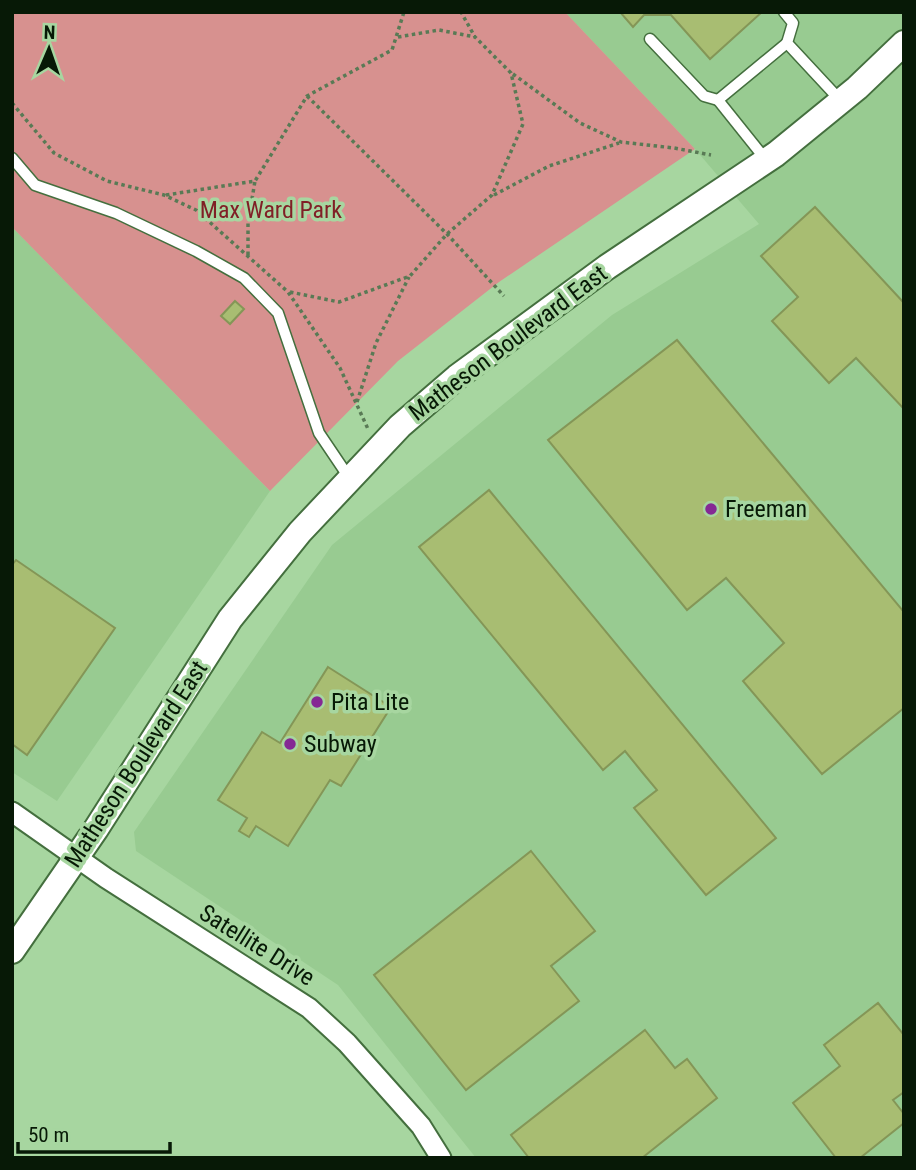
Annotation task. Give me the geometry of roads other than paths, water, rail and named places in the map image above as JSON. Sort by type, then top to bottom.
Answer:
[{"type":"street","name":"Matheson Boulevard East","points":[[12,951],[96,829],[230,619],[300,532],[400,426],[451,383],[607,267],[766,161],[841,101],[904,43]]},
{"type":"street","name":"Satellite Drive","points":[[12,812],[106,878],[309,1008],[347,1043],[421,1126],[441,1158]]},
{"type":"lane","points":[[718,100],[787,43],[793,23],[783,12]]},
{"type":"lane","points":[[650,38],[704,96],[718,100],[766,161]]},
{"type":"lane","points":[[787,43],[841,101]]},
{"type":"lane","points":[[12,158],[35,185],[116,213],[196,251],[244,278],[278,313],[319,433],[350,479]]},
{"type":"place","name":"Freeman","points":[[711,509]]},
{"type":"place","name":"Pita Lite","points":[[317,702]]},
{"type":"place","name":"Subway","points":[[290,744]]},
{"type":"park label","name":"Max Ward Park","points":[[271,210]]}]
